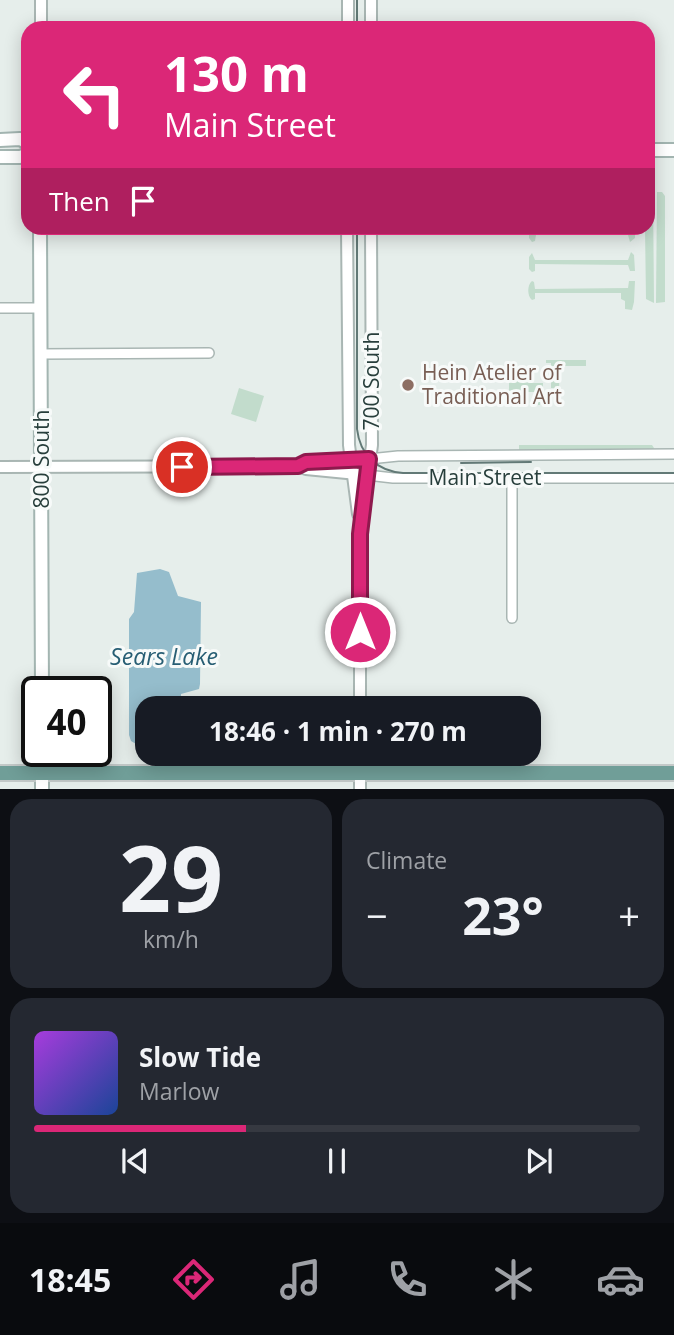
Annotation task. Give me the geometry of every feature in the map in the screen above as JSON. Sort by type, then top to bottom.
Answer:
[{"type":"main road","points":[[0,140],[21,140]]},
{"type":"main road","points":[[655,150],[674,150]]},
{"type":"main road","points":[[0,158],[21,157]]},
{"type":"main road","name":"800 South","points":[[40,235],[42,676]]},
{"type":"main road","points":[[42,767],[42,789]]},
{"type":"main road","points":[[0,773],[674,773]]},
{"type":"street","points":[[41,0],[41,21]]},
{"type":"street","points":[[348,0],[348,21]]},
{"type":"street","points":[[371,0],[371,21]]},
{"type":"street","name":"700 South","points":[[347,235],[349,440],[360,534]]},
{"type":"street","name":"700 South","points":[[359,696],[360,534],[369,459],[372,400],[371,235]]},
{"type":"street","points":[[0,308],[41,309]]},
{"type":"street","points":[[41,354],[209,353]]},
{"type":"street","name":"Main Street","points":[[0,467],[298,466],[306,462],[398,456],[674,454]]},
{"type":"street","name":"Main Street","points":[[298,466],[306,470],[393,478],[674,478]]},
{"type":"street","points":[[512,477],[512,618]]},
{"type":"street","points":[[359,766],[360,789]]},
{"type":"green space","points":[[657,192],[662,192],[665,196],[665,302],[656,303]]},
{"type":"green space","points":[[529,235],[536,235],[535,241],[532,242]]},
{"type":"green space","points":[[628,235],[635,235],[635,238],[630,242]]},
{"type":"green space","points":[[645,235],[653,235],[654,303],[646,299]]},
{"type":"green space","points":[[631,252],[634,255],[635,271],[630,271],[628,265],[535,264],[535,271],[532,272],[529,269],[529,257],[532,253],[535,260],[628,260]]},
{"type":"green space","points":[[532,281],[535,289],[628,288],[629,281],[635,281],[634,302],[632,310],[625,309],[621,293],[535,293],[535,299],[532,300],[528,291]]},
{"type":"green space","points":[[546,360],[586,360],[586,366],[560,366],[559,388],[551,388],[551,363],[546,363]]},
{"type":"green space","points":[[516,372],[531,372],[531,383],[543,383],[543,388],[540,388],[540,405],[538,392],[509,392],[509,377]]},
{"type":"green space","points":[[239,388],[264,396],[256,422],[231,414]]},
{"type":"green space","points":[[519,445],[652,445],[654,448],[653,451],[519,452]]},
{"type":"water","name":"Sears Lake","points":[[160,569],[169,572],[178,596],[201,602],[199,689],[181,696],[135,696],[135,743],[129,735],[129,619],[134,612],[137,573]]},
{"type":"tram line","points":[[357,0],[357,21]]},
{"type":"tram line","points":[[357,235],[357,429],[362,447],[371,460],[385,469],[403,473],[674,473]]},
{"type":"tram line","points":[[461,463],[531,462]]},
{"type":"place","name":"Hein Atelier of Traditional Art","points":[[408,385]]},
{"type":"route","points":[[182,467],[298,466],[306,462],[369,459],[360,534],[360,632]]}]
